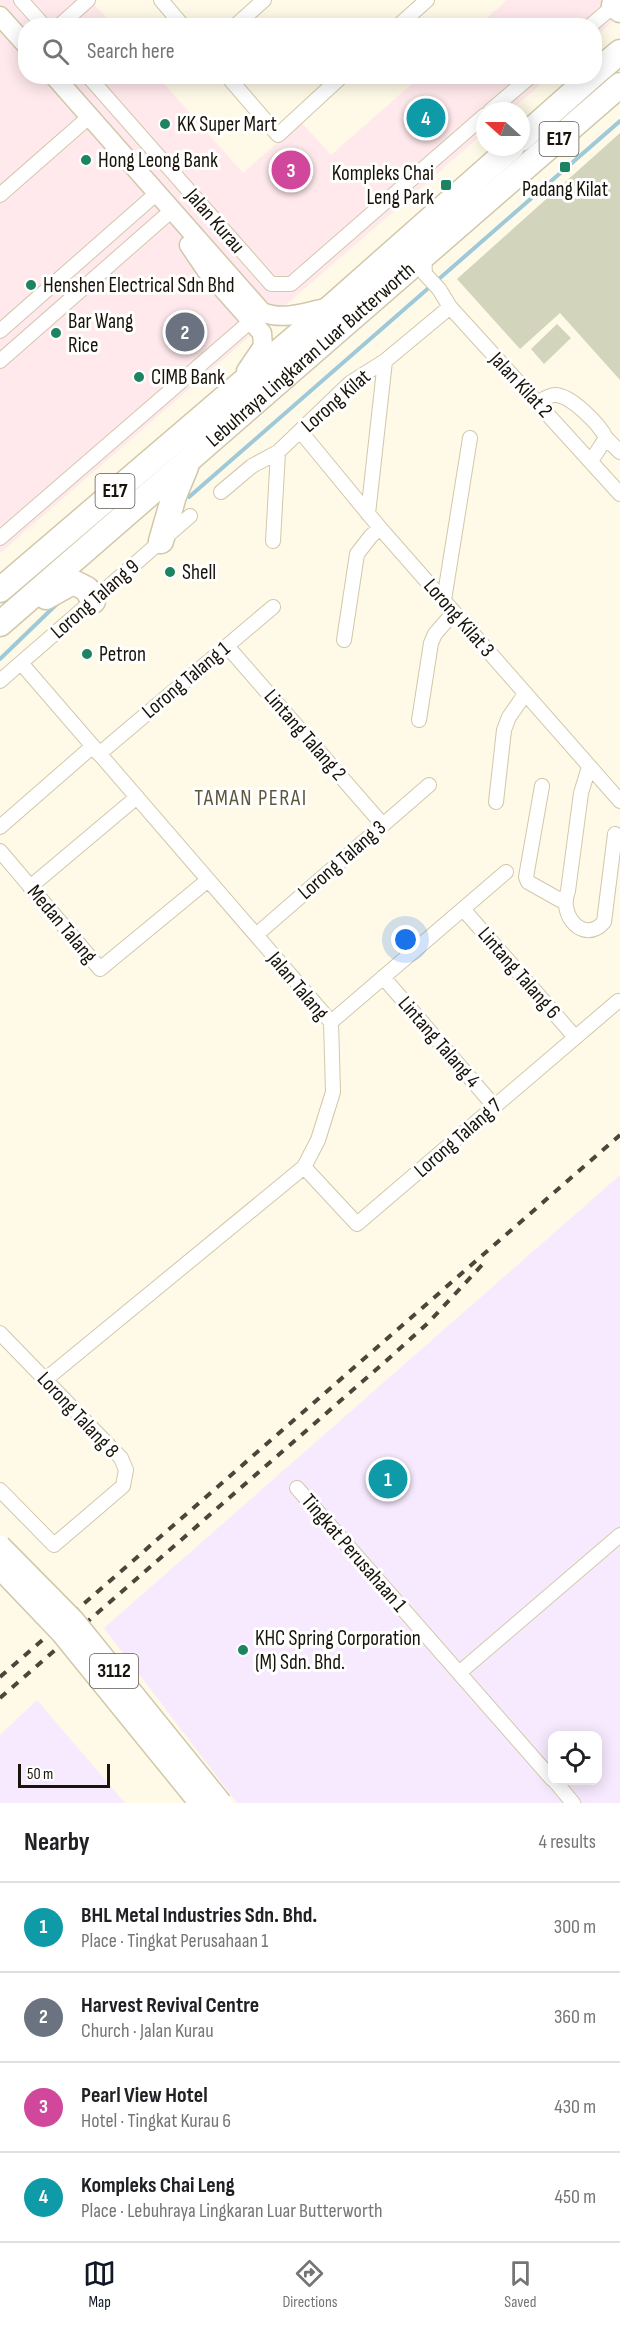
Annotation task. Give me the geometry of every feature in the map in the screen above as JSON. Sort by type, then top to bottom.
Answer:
[{"type":"highway","name":"E17","points":[[602,67],[620,52]]},
{"type":"highway","name":"E17","points":[[530,131],[583,84]]},
{"type":"highway","name":"Lebuhraya Lingkaran Luar Butterworth","points":[[4,621],[188,462],[425,274],[620,85]]},
{"type":"highway","name":"Lebuhraya Lingkaran Luar Butterworth","points":[[0,590],[331,307],[502,156]]},
{"type":"highway","points":[[161,541],[174,496],[188,462]]},
{"type":"highway","points":[[4,621],[73,582],[87,589],[93,601]]},
{"type":"main road","name":"3112","points":[[0,1546],[74,1621],[221,1803]]},
{"type":"main road","name":"3112","points":[[0,1568],[61,1632],[200,1803]]},
{"type":"street","points":[[21,0],[37,18]]},
{"type":"street","points":[[68,18],[88,0]]},
{"type":"street","points":[[161,0],[176,18]]},
{"type":"street","points":[[244,18],[264,0]]},
{"type":"street","points":[[407,18],[427,0]]},
{"type":"street","points":[[599,18],[616,4]]},
{"type":"street","points":[[0,16],[18,36]]},
{"type":"street","name":"Jalan Kurau","points":[[61,84],[262,312],[281,317],[331,307]]},
{"type":"street","name":"Jalan Kurau","points":[[95,84],[271,284],[291,284],[476,124]]},
{"type":"street","points":[[234,84],[278,135],[333,84]]},
{"type":"street","points":[[501,102],[522,84]]},
{"type":"street","points":[[0,195],[89,117]]},
{"type":"street","points":[[126,158],[145,141]]},
{"type":"street","points":[[0,331],[157,194]]},
{"type":"street","points":[[0,361],[177,217]]},
{"type":"street","name":"Jalan Kurau","points":[[177,217],[186,241],[206,270],[262,333],[263,346],[230,391]]},
{"type":"street","name":"Jalan Kilat 2","points":[[425,274],[450,307],[620,494]]},
{"type":"street","name":"Lorong Kilat","points":[[221,492],[252,466],[278,452],[350,383],[385,361],[450,307]]},
{"type":"street","points":[[0,538],[252,320]]},
{"type":"street","points":[[368,514],[385,361]]},
{"type":"street","points":[[537,403],[555,395],[570,400],[602,429],[606,438],[620,452]]},
{"type":"street","name":"Lorong Kilat 3","points":[[301,432],[380,528],[620,801]]},
{"type":"street","points":[[444,600],[470,438]]},
{"type":"street","points":[[591,461],[606,438]]},
{"type":"street","points":[[273,541],[278,452]]},
{"type":"street","name":"Lorong Talang 9","points":[[0,681],[190,516]]},
{"type":"street","points":[[344,640],[357,554],[380,528]]},
{"type":"street","name":"Lorong Talang 1","points":[[0,827],[273,607]]},
{"type":"street","points":[[419,720],[431,643],[435,634],[454,612]]},
{"type":"street","name":"Lintang Talang 2","points":[[227,646],[383,825]]},
{"type":"street","name":"Jalan Talang","points":[[21,663],[331,1022],[333,1092],[318,1140],[304,1167],[46,1379]]},
{"type":"street","points":[[496,802],[504,730],[509,717],[525,694]]},
{"type":"street","points":[[590,767],[581,793],[568,891],[565,898],[566,914],[578,927],[588,931],[599,928],[604,922],[615,834]]},
{"type":"street","name":"Lorong Talang 3","points":[[256,935],[429,785]]},
{"type":"street","points":[[542,786],[526,877],[528,882],[560,900],[565,898]]},
{"type":"street","points":[[30,887],[137,797]]},
{"type":"street","name":"Medan Talang","points":[[0,851],[100,969],[208,880]]},
{"type":"street","points":[[331,1022],[506,873]]},
{"type":"street","name":"Lintang Talang 6","points":[[463,909],[575,1037]]},
{"type":"street","name":"Lintang Talang 4","points":[[383,978],[495,1107]]},
{"type":"street","name":"Lorong Talang 7","points":[[304,1167],[357,1224],[618,1001]]},
{"type":"street","name":"Lorong Talang 8","points":[[0,1333],[121,1458],[126,1470],[123,1486],[54,1545],[0,1490]]},
{"type":"street","name":"Tingkat Perusahaan 1","points":[[297,1488],[548,1774]]},
{"type":"street","points":[[459,1673],[620,1535]]},
{"type":"street","name":"Tingkat Perusahaan 1","points":[[557,1785],[573,1803]]},
{"type":"shaded area","points":[[0,0],[90,0],[107,18],[18,18],[18,84],[164,84],[243,173],[301,122],[331,155],[412,84],[541,84],[520,102],[476,102],[476,140],[0,553]]},
{"type":"shaded area","points":[[507,0],[620,0],[620,15],[602,31],[602,18],[487,18]]},
{"type":"shaded area","points":[[620,1175],[620,1803],[237,1803],[104,1628]]},
{"type":"shaded area","points":[[37,1700],[125,1803],[0,1803],[0,1735]]},
{"type":"green space","points":[[620,133],[620,380],[560,313],[520,349],[457,279]]},
{"type":"green space","points":[[557,324],[571,338],[544,364],[531,349]]},
{"type":"waterway","points":[[189,497],[620,121]]},
{"type":"waterway","points":[[0,659],[60,601]]},
{"type":"railway","points":[[0,1677],[620,1135]]},
{"type":"railway","points":[[0,1698],[386,1361],[428,1323],[482,1265]]},
{"type":"place","name":"Kompleks Chai Leng","points":[[426,118]]},
{"type":"place","name":"KK Super Mart","points":[[165,124]]},
{"type":"place","name":"Hong Leong Bank","points":[[86,160]]},
{"type":"place","name":"Padang Kilat","points":[[565,167]]},
{"type":"place","name":"Pearl View Hotel","points":[[291,170]]},
{"type":"place","name":"Kompleks Chai Leng Park","points":[[446,185]]},
{"type":"place","name":"Henshen Electrical Sdn Bhd","points":[[31,285]]},
{"type":"place","name":"Harvest Revival Centre","points":[[185,332]]},
{"type":"place","name":"Bar Wang Rice","points":[[56,333]]},
{"type":"place","name":"CIMB Bank","points":[[139,377]]},
{"type":"place","name":"Shell","points":[[170,572]]},
{"type":"place","name":"Petron","points":[[87,654]]},
{"type":"place","name":"BHL Metal Industries Sdn. Bhd.","points":[[388,1479]]},
{"type":"place","name":"KHC Spring Corporation (M) Sdn. Bhd.","points":[[243,1650]]},
{"type":"district","name":"TAMAN PERAI","points":[[251,798]]}]
